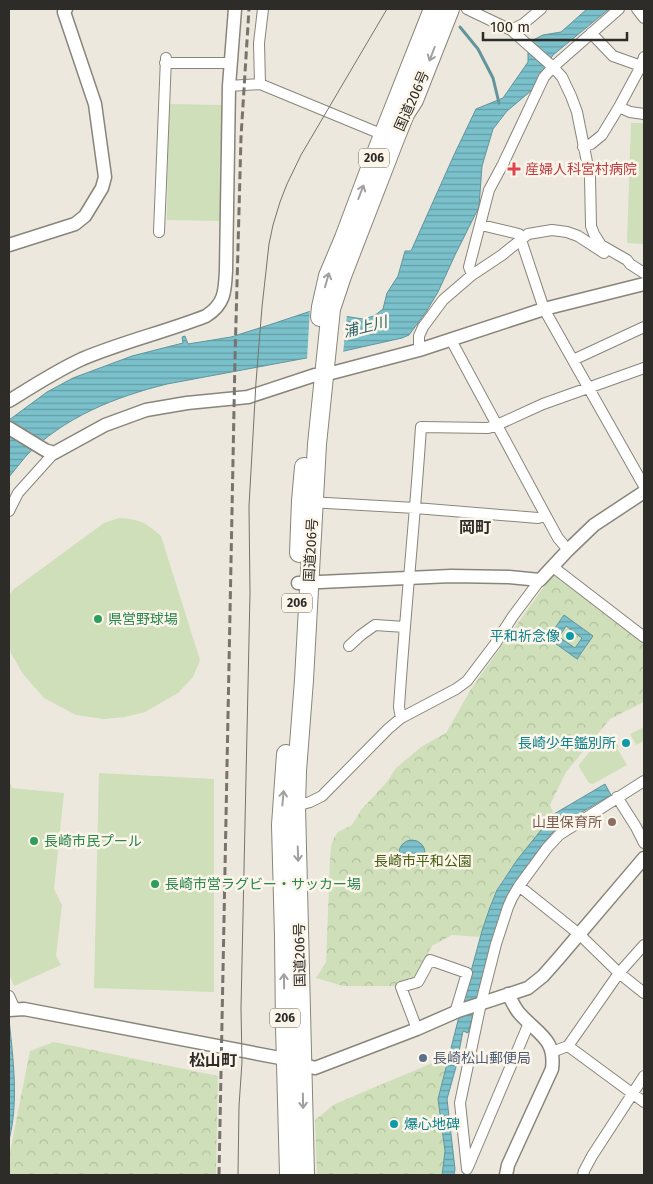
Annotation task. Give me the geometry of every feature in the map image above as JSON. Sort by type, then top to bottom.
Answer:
[{"type":"highway","name":"国道206号","points":[[289,1175],[294,1062],[296,806],[307,502],[317,444],[320,367],[328,276],[389,137],[433,9]]},
{"type":"highway","name":"国道206号","points":[[389,137],[414,100],[450,9]]},
{"type":"highway","name":"国道206号","points":[[304,583],[290,704],[280,825],[294,1062],[305,1175]]},
{"type":"street","points":[[9,401],[42,380],[80,360],[206,316],[218,306],[225,289],[229,86],[235,9]]},
{"type":"street","points":[[260,84],[259,43],[263,9]]},
{"type":"street","points":[[467,9],[512,30],[562,77],[577,112],[590,178],[591,226],[594,234],[601,245],[627,260],[644,273]]},
{"type":"street","points":[[512,30],[523,24],[541,9]]},
{"type":"street","points":[[472,275],[469,267],[489,190],[550,64],[619,9]]},
{"type":"street","points":[[637,9],[644,18]]},
{"type":"street","points":[[9,245],[75,224],[85,216],[102,188],[105,177],[95,104],[63,10]]},
{"type":"street","points":[[583,147],[591,144],[602,135],[643,62],[612,56],[591,33]]},
{"type":"street","points":[[159,232],[166,60],[231,63]]},
{"type":"street","points":[[229,86],[260,84],[389,137]]},
{"type":"street","points":[[619,107],[630,112],[644,114]]},
{"type":"street","points":[[481,225],[519,234],[544,309],[644,486]]},
{"type":"street","points":[[419,350],[419,336],[423,326],[443,300],[472,275],[521,241],[528,234],[552,230],[566,232],[578,236],[620,262],[630,264]]},
{"type":"street","points":[[9,512],[18,493],[49,452],[105,425],[146,410],[187,403],[248,397],[320,367],[419,350],[544,309],[644,284]]},
{"type":"street","points":[[574,360],[644,327]]},
{"type":"street","points":[[451,340],[558,538],[568,550]]},
{"type":"street","points":[[401,718],[399,707],[421,427],[488,428],[543,404],[644,368]]},
{"type":"street","points":[[9,428],[49,452]]},
{"type":"street","points":[[296,806],[322,796],[401,718],[456,689],[467,681],[540,580],[568,550],[594,525],[644,492]]},
{"type":"street","points":[[307,502],[538,518],[546,516]]},
{"type":"street","points":[[553,567],[644,637]]},
{"type":"street","points":[[304,583],[451,576],[540,580]]},
{"type":"street","points":[[350,646],[361,635],[375,626],[405,627]]},
{"type":"street","points":[[466,1172],[460,1103],[480,1003],[508,907],[518,886],[559,835],[644,781]]},
{"type":"street","points":[[617,797],[644,843]]},
{"type":"street","points":[[9,996],[11,1010],[24,1009],[294,1062],[315,1068],[480,1003],[528,988],[543,976],[644,858]]},
{"type":"street","points":[[518,886],[579,934],[619,973],[644,993]]},
{"type":"street","points":[[552,1052],[568,1046],[619,973],[644,945]]},
{"type":"street","points":[[417,1029],[401,988],[418,982],[430,960],[467,973],[457,1012]]},
{"type":"street","points":[[506,1175],[508,1165],[552,1069],[553,1060],[552,1052],[546,1040],[519,1012],[508,994]]},
{"type":"street","points":[[466,1172],[530,1024]]},
{"type":"street","points":[[568,1046],[644,1102]]},
{"type":"street","points":[[582,1175],[592,1156],[644,1076]]},
{"type":"green space","points":[[168,104],[222,105],[220,221],[167,220]]},
{"type":"green space","points":[[631,123],[644,123],[644,244],[627,243]]},
{"type":"green space","name":"県営野球場","points":[[119,518],[142,522],[161,536],[200,660],[193,677],[178,693],[145,712],[125,717],[104,719],[76,715],[44,698],[23,674],[11,653],[9,644],[9,595],[14,589],[104,523]]},
{"type":"green space","name":"長崎市平和公園","points":[[553,574],[644,640],[644,702],[610,719],[566,772],[550,805],[554,814],[510,870],[494,894],[481,937],[452,935],[432,946],[412,981],[396,986],[343,986],[316,978],[326,962],[330,861],[331,846],[334,838],[338,832],[352,825],[361,810],[387,782],[396,768],[421,747],[446,733],[471,689]]},
{"type":"green space","points":[[644,727],[644,741],[636,745],[630,734]]},
{"type":"green space","points":[[613,737],[627,765],[593,784],[589,783],[579,765],[590,751]]},
{"type":"green space","name":"長崎市営ラグビー・サッカー場","points":[[99,773],[214,779],[214,992],[94,988]]},
{"type":"green space","name":"長崎市民プール","points":[[9,780],[12,788],[64,793],[54,889],[62,905],[56,956],[61,965],[14,986],[9,974]]},
{"type":"green space","points":[[54,1042],[218,1076],[216,1175],[9,1175],[9,1157],[30,1051]]},
{"type":"green space","points":[[449,1056],[438,1099],[445,1151],[442,1175],[317,1175],[315,1120],[335,1104]]},
{"type":"water","name":"浦上川","points":[[587,9],[609,9],[553,55],[532,90],[507,111],[493,129],[482,166],[479,207],[438,292],[409,335],[344,351],[167,384],[128,395],[91,410],[57,430],[26,456],[9,477],[9,420],[47,392],[73,378],[132,356],[183,343],[182,337],[185,336],[188,344],[231,337],[311,311],[363,319],[374,316],[383,309],[387,293],[398,276],[405,251],[411,251],[476,109],[503,98],[528,62],[528,46],[535,39],[543,35],[561,32]]},
{"type":"water","points":[[564,615],[593,636],[577,659],[548,638]],"holes":[[[566,626],[582,638],[575,648],[559,637]]]},
{"type":"water","points":[[605,784],[611,795],[560,825],[551,834],[518,878],[503,907],[468,1033],[463,1031],[447,1099],[455,1169],[454,1175],[442,1175],[445,1151],[438,1099],[482,931],[497,890],[517,860],[554,814]]},
{"type":"water","points":[[412,840],[421,844],[425,853],[421,862],[412,866],[403,862],[399,853],[403,844]]},
{"type":"water","points":[[9,1019],[14,1110],[9,1140]]},
{"type":"pier","points":[[310,308],[347,314],[343,354],[307,360]]},
{"type":"waterway","points":[[460,27],[478,49],[493,78],[499,103]]},
{"type":"tram line","points":[[238,1175],[242,1062],[241,1008],[250,593],[249,506],[256,382],[269,244],[280,202],[301,155],[387,9]]},
{"type":"railway","points":[[219,1175],[235,358],[241,137],[249,9]]},
{"type":"place","name":"産婦人科宮村病院","points":[[514,169]]},
{"type":"place","name":"県営野球場","points":[[98,619]]},
{"type":"place","name":"平和祈念像","points":[[570,636]]},
{"type":"place","name":"長崎少年鑑別所","points":[[626,743]]},
{"type":"place","name":"山里保育所","points":[[612,822]]},
{"type":"place","name":"長崎市民プール","points":[[34,841]]},
{"type":"place","name":"長崎市営ラグビー・サッカー場","points":[[155,884]]},
{"type":"place","name":"長崎松山郵便局","points":[[423,1058]]},
{"type":"place","name":"爆心地碑","points":[[394,1124]]},
{"type":"district","name":"岡町","points":[[475,527]]},
{"type":"district","name":"松山町","points":[[213,1060]]}]
